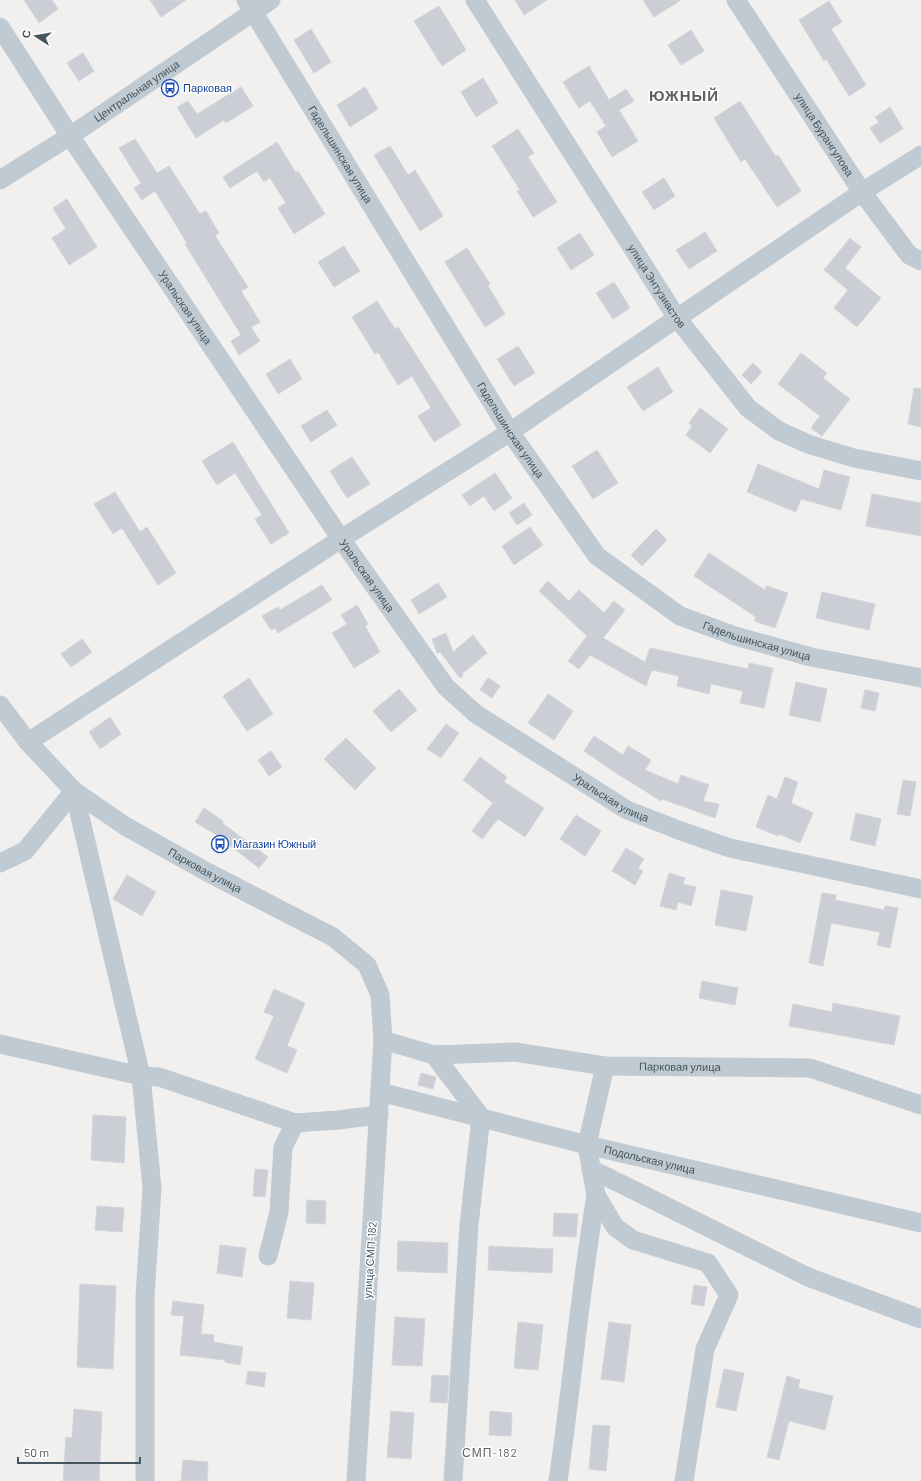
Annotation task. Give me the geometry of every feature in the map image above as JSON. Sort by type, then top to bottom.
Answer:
[{"type":"street","name":"Центральная улица","points":[[0,180],[70,136],[250,6],[271,0]]},
{"type":"street","name":"улица Энтузиастов","points":[[475,0],[677,318],[748,408],[779,431],[808,444],[854,458],[921,470]]},
{"type":"street","name":"улица Бурангулова","points":[[736,0],[862,192],[909,255],[921,261]]},
{"type":"street","name":"Гадельшинская улица","points":[[250,6],[510,432],[597,556],[680,616],[735,636],[811,657],[921,678]]},
{"type":"street","name":"Уральская улица","points":[[0,27],[70,136],[341,539],[446,687],[476,714],[627,810],[681,832],[730,848],[921,889]]},
{"type":"street","points":[[28,742],[341,539],[510,432],[862,192],[921,155]]},
{"type":"street","name":"Парковая улица","points":[[0,705],[28,742],[74,791],[132,830],[207,872],[333,937],[367,965],[380,995],[383,1040],[434,1055],[515,1052],[605,1066],[810,1068],[921,1105]]},
{"type":"street","points":[[0,863],[25,851],[74,791]]},
{"type":"street","points":[[74,791],[142,1076],[152,1188],[145,1296],[145,1481]]},
{"type":"street","name":"улица СМП-182","points":[[356,1481],[383,1040]]},
{"type":"street","points":[[0,1044],[142,1076],[159,1077],[295,1123],[379,1115]]},
{"type":"street","points":[[434,1055],[481,1117],[469,1225],[453,1481]]},
{"type":"street","points":[[605,1066],[587,1145],[596,1195],[615,1227],[633,1240],[708,1263],[729,1295],[705,1350],[684,1481]]},
{"type":"street","name":"Подольская улица","points":[[380,1092],[587,1145],[921,1223]]},
{"type":"street","points":[[268,1256],[279,1212],[282,1147],[295,1123]]},
{"type":"street","points":[[591,1169],[808,1277],[921,1319]]},
{"type":"street","points":[[558,1481],[570,1404],[584,1263],[596,1195]]},
{"type":"building","points":[[24,0],[52,0],[58,9],[39,23]]},
{"type":"building","points":[[150,0],[186,0],[161,17]]},
{"type":"building","points":[[515,0],[547,0],[524,15]]},
{"type":"building","points":[[643,0],[681,0],[654,17]]},
{"type":"building","points":[[829,1],[842,22],[831,29],[866,85],[849,96],[826,59],[824,61],[799,20]]},
{"type":"building","points":[[439,6],[466,50],[442,66],[414,21]]},
{"type":"building","points":[[311,29],[331,62],[314,73],[294,40]]},
{"type":"building","points":[[691,30],[704,51],[681,65],[668,45]]},
{"type":"building","points":[[83,53],[94,71],[79,81],[67,63]]},
{"type":"building","points":[[589,66],[609,100],[626,89],[634,101],[619,110],[638,141],[612,157],[597,132],[606,126],[590,101],[579,108],[563,82]]},
{"type":"building","points":[[483,78],[498,103],[476,117],[461,92]]},
{"type":"building","points":[[241,87],[253,106],[226,123],[224,120],[196,138],[177,107],[188,101],[197,114]]},
{"type":"building","points":[[365,87],[378,109],[350,127],[337,105]]},
{"type":"building","points":[[740,101],[776,157],[778,155],[801,191],[777,207],[745,159],[741,162],[714,118]]},
{"type":"building","points":[[890,107],[903,129],[880,143],[870,128],[879,122],[875,117]]},
{"type":"building","points":[[518,129],[534,153],[528,157],[557,202],[533,217],[517,191],[520,190],[492,146]]},
{"type":"building","points":[[135,139],[157,173],[169,166],[200,214],[206,211],[219,233],[215,236],[248,287],[241,291],[260,322],[251,327],[260,341],[239,355],[231,341],[241,335],[185,244],[187,243],[155,191],[142,200],[134,188],[141,183],[119,148]]},
{"type":"building","points":[[277,142],[296,173],[298,171],[325,214],[294,234],[278,208],[286,203],[270,178],[264,182],[257,171],[230,188],[223,177]]},
{"type":"building","points":[[390,146],[408,175],[415,170],[443,216],[420,231],[374,155]]},
{"type":"building","points":[[664,178],[675,196],[654,210],[642,192]]},
{"type":"building","points":[[67,199],[97,247],[69,265],[52,238],[66,229],[53,208]]},
{"type":"building","points":[[705,232],[717,251],[689,269],[676,250]]},
{"type":"building","points":[[580,233],[594,255],[571,270],[557,248]]},
{"type":"building","points":[[850,238],[861,247],[845,268],[881,298],[857,327],[834,308],[848,290],[824,270]]},
{"type":"building","points":[[344,246],[360,271],[334,287],[318,262]]},
{"type":"building","points":[[467,248],[490,284],[488,286],[505,314],[485,327],[445,262]]},
{"type":"building","points":[[614,282],[630,308],[613,319],[596,293]]},
{"type":"building","points":[[377,301],[395,329],[398,327],[461,425],[434,442],[418,416],[431,408],[412,376],[398,385],[378,352],[375,354],[352,317]]},
{"type":"building","points":[[518,346],[535,373],[514,386],[497,359]]},
{"type":"building","points":[[801,353],[827,373],[823,378],[850,399],[822,436],[811,428],[820,416],[778,384]]},
{"type":"building","points":[[290,359],[302,379],[278,394],[266,374]]},
{"type":"building","points":[[753,363],[762,372],[751,384],[742,375]]},
{"type":"building","points":[[658,367],[673,392],[643,411],[627,387]]},
{"type":"building","points":[[914,388],[921,389],[921,427],[908,424]]},
{"type":"building","points":[[700,408],[728,429],[710,453],[686,435],[692,426],[689,423]]},
{"type":"building","points":[[327,410],[337,425],[311,442],[301,426]]},
{"type":"building","points":[[233,442],[289,533],[271,544],[255,519],[262,515],[235,473],[217,485],[202,461]]},
{"type":"building","points":[[597,450],[618,483],[593,499],[572,466]]},
{"type":"building","points":[[352,457],[370,484],[347,498],[330,471]]},
{"type":"building","points":[[758,464],[819,489],[824,470],[850,477],[841,510],[801,499],[796,512],[747,492]]},
{"type":"building","points":[[495,473],[512,498],[494,511],[484,496],[470,506],[462,495]]},
{"type":"building","points":[[115,492],[140,532],[147,527],[176,573],[158,585],[122,528],[113,534],[94,504]]},
{"type":"building","points":[[872,494],[921,503],[921,536],[866,526]]},
{"type":"building","points":[[524,503],[532,515],[517,525],[509,513]]},
{"type":"building","points":[[530,527],[543,545],[514,565],[502,546]]},
{"type":"building","points":[[656,529],[667,540],[642,566],[631,555]]},
{"type":"building","points":[[709,553],[765,590],[767,586],[788,593],[775,628],[754,621],[756,617],[694,576]]},
{"type":"building","points":[[548,581],[569,601],[579,590],[604,613],[614,601],[625,610],[603,638],[645,662],[650,648],[748,669],[749,663],[773,668],[764,708],[740,703],[743,691],[711,684],[709,694],[677,686],[679,676],[652,670],[646,686],[590,655],[579,669],[568,661],[587,636],[539,591]]},
{"type":"building","points":[[438,583],[447,597],[419,614],[411,600]]},
{"type":"building","points":[[322,585],[332,600],[278,633],[275,628],[271,630],[262,616],[278,607],[280,610]]},
{"type":"building","points":[[822,592],[875,604],[869,630],[816,618]]},
{"type":"building","points":[[357,605],[368,624],[365,626],[380,652],[354,668],[332,633],[347,624],[341,615]]},
{"type":"building","points":[[446,633],[453,652],[473,635],[487,653],[462,674],[463,676],[460,678],[440,652],[437,653],[432,639]]},
{"type":"building","points":[[82,639],[92,652],[71,667],[61,654]]},
{"type":"building","points":[[249,678],[273,714],[247,731],[223,696]]},
{"type":"building","points":[[488,678],[500,686],[492,698],[480,690]]},
{"type":"building","points":[[796,682],[827,689],[820,722],[789,715]]},
{"type":"building","points":[[399,689],[417,710],[391,732],[373,711]]},
{"type":"building","points":[[865,690],[879,693],[875,711],[861,708]]},
{"type":"building","points":[[548,694],[573,711],[554,740],[528,723]]},
{"type":"building","points":[[110,717],[121,734],[100,749],[89,732]]},
{"type":"building","points":[[446,724],[459,733],[441,758],[427,749]]},
{"type":"building","points":[[594,736],[623,755],[628,746],[651,760],[645,770],[678,784],[681,775],[709,785],[703,801],[719,804],[715,818],[662,799],[661,801],[613,771],[584,751]]},
{"type":"building","points":[[346,738],[376,768],[355,790],[324,759]]},
{"type":"building","points":[[271,751],[282,767],[269,776],[258,760]]},
{"type":"building","points":[[480,757],[507,777],[504,782],[544,808],[525,837],[498,819],[482,839],[472,831],[493,803],[463,780]]},
{"type":"building","points":[[785,777],[798,782],[791,803],[813,813],[800,843],[779,834],[778,836],[756,827],[768,795],[777,799]]},
{"type":"building","points":[[903,780],[916,782],[910,816],[897,814]]},
{"type":"building","points":[[204,808],[223,821],[222,823],[268,857],[259,868],[215,834],[195,822]]},
{"type":"building","points":[[856,813],[881,819],[875,846],[850,840]]},
{"type":"building","points":[[576,815],[601,831],[585,856],[560,839]]},
{"type":"building","points":[[626,848],[644,859],[638,868],[643,871],[635,885],[612,871]]},
{"type":"building","points":[[669,873],[685,878],[683,884],[696,887],[691,906],[678,902],[676,910],[660,906]]},
{"type":"building","points":[[127,875],[156,892],[142,916],[113,899]]},
{"type":"building","points":[[721,890],[753,896],[746,931],[715,925]]},
{"type":"building","points":[[822,893],[836,895],[835,900],[884,910],[885,906],[898,908],[890,948],[877,945],[880,932],[831,923],[823,966],[809,963]]},
{"type":"building","points":[[702,981],[738,988],[735,1005],[699,998]]},
{"type":"building","points":[[274,989],[305,1003],[287,1046],[297,1050],[287,1073],[255,1059],[274,1016],[264,1012]]},
{"type":"building","points":[[833,1003],[900,1016],[894,1045],[789,1026],[793,1004],[832,1012]]},
{"type":"building","points":[[421,1073],[436,1077],[433,1089],[418,1085]]},
{"type":"building","points":[[93,1115],[126,1117],[124,1163],[91,1160]]},
{"type":"building","points":[[255,1169],[268,1170],[265,1197],[253,1196]]},
{"type":"building","points":[[307,1200],[326,1201],[325,1224],[306,1223]]},
{"type":"building","points":[[97,1206],[124,1208],[122,1232],[95,1230]]},
{"type":"building","points":[[554,1213],[578,1214],[576,1237],[553,1236]]},
{"type":"building","points":[[398,1241],[448,1243],[447,1273],[397,1271]]},
{"type":"building","points":[[220,1245],[246,1248],[242,1277],[217,1273]]},
{"type":"building","points":[[489,1246],[553,1249],[552,1273],[488,1270]]},
{"type":"building","points":[[290,1281],[314,1283],[311,1320],[287,1318]]},
{"type":"building","points":[[80,1284],[116,1286],[113,1369],[77,1367]]},
{"type":"building","points":[[694,1285],[707,1287],[704,1306],[691,1304]]},
{"type":"building","points":[[173,1301],[204,1305],[201,1334],[214,1335],[213,1342],[243,1347],[240,1365],[225,1362],[225,1360],[180,1355],[184,1316],[171,1315]]},
{"type":"building","points":[[395,1317],[425,1319],[422,1366],[392,1365]]},
{"type":"building","points":[[518,1322],[543,1325],[538,1370],[514,1368]]},
{"type":"building","points":[[609,1322],[631,1325],[624,1382],[601,1379]]},
{"type":"building","points":[[724,1369],[744,1373],[736,1411],[716,1407]]},
{"type":"building","points":[[248,1371],[266,1373],[264,1387],[246,1384]]},
{"type":"building","points":[[432,1375],[449,1376],[447,1403],[430,1402]]},
{"type":"building","points":[[787,1376],[800,1380],[798,1388],[833,1396],[825,1430],[789,1421],[779,1460],[767,1457]]},
{"type":"building","points":[[74,1409],[102,1412],[99,1481],[63,1481],[66,1437],[72,1438]]},
{"type":"building","points":[[391,1411],[414,1413],[411,1459],[387,1457]]},
{"type":"building","points":[[490,1411],[512,1413],[511,1436],[489,1435]]},
{"type":"building","points":[[593,1425],[610,1426],[606,1471],[589,1469]]},
{"type":"building","points":[[183,1460],[208,1462],[207,1481],[181,1481]]},
{"type":"place","name":"Парковая","points":[[170,88]]},
{"type":"place","name":"Магазин Южный","points":[[220,844]]},
{"type":"district","name":"ЮЖНЫЙ","points":[[684,96]]},
{"type":"district","name":"СМП-182","points":[[490,1453]]}]
